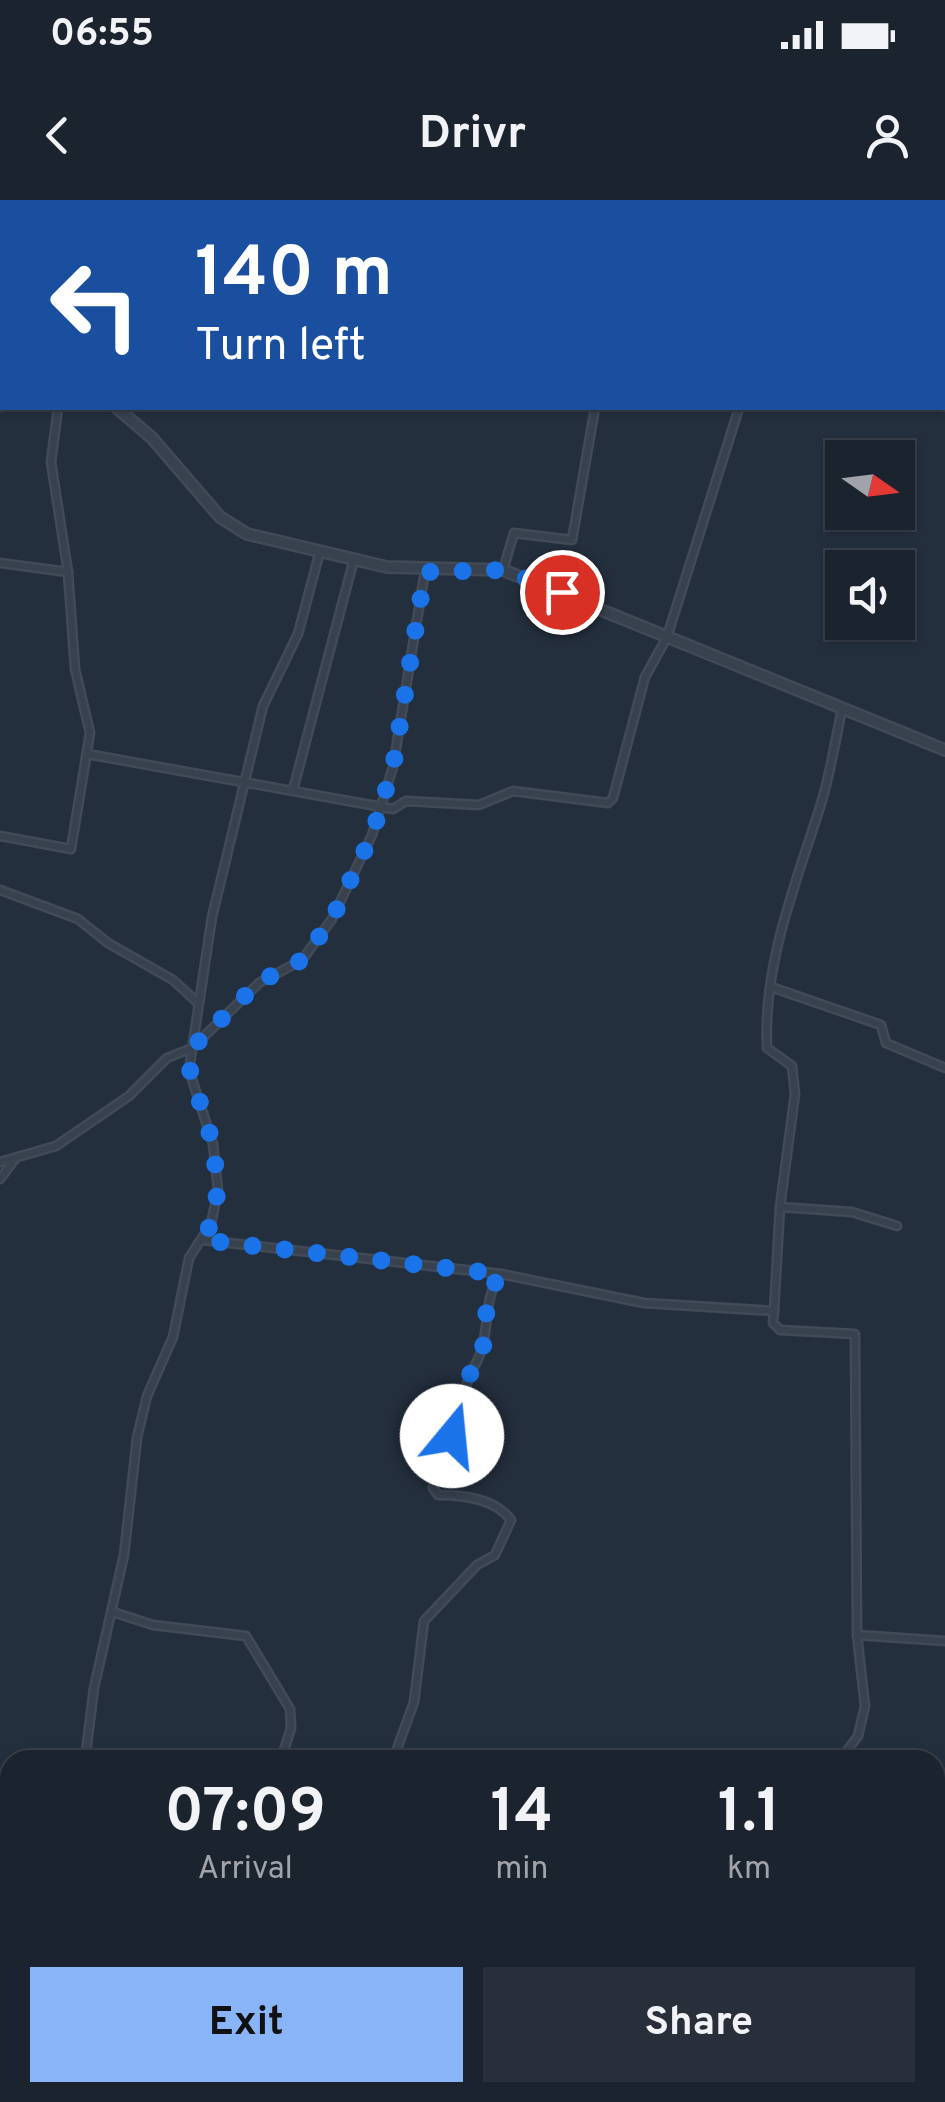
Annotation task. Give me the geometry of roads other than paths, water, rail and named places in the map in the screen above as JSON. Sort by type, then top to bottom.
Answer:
[{"type":"street","points":[[0,836],[71,849],[88,754],[90,733],[75,669],[68,572],[51,462],[58,410]]},
{"type":"street","points":[[119,410],[152,438],[220,517],[247,534],[425,572],[503,570],[945,750]]},
{"type":"street","points":[[503,570],[514,533],[572,540],[595,410]]},
{"type":"street","points":[[88,754],[244,779],[393,809],[406,801],[479,805],[514,790],[608,804],[613,798],[645,677],[667,637],[737,410]]},
{"type":"street","points":[[85,1750],[94,1688],[113,1612],[136,1438],[147,1396],[173,1337],[189,1258],[211,1224],[218,1190],[213,1144],[190,1070],[198,1002],[244,779],[264,706],[298,634],[320,551]]},
{"type":"street","points":[[294,790],[354,559]]},
{"type":"street","points":[[0,564],[68,572]]},
{"type":"street","points":[[0,1162],[56,1146],[129,1096],[167,1058],[192,1048],[259,982],[302,960],[332,919],[372,835],[378,805],[393,767],[425,572]]},
{"type":"street","points":[[842,709],[820,806],[790,889],[771,987],[767,1048],[792,1066],[795,1094],[780,1207],[774,1323],[780,1330],[855,1334],[857,1635],[864,1706],[858,1736],[848,1750]]},
{"type":"street","points":[[0,890],[78,919],[108,943],[173,980],[198,1002]]},
{"type":"street","points":[[771,987],[881,1025],[886,1044],[945,1068]]},
{"type":"street","points":[[0,1178],[16,1158]]},
{"type":"street","points":[[780,1207],[852,1212],[897,1226]]},
{"type":"street","points":[[202,1240],[500,1274],[644,1303],[774,1311]]},
{"type":"street","points":[[396,1750],[414,1702],[424,1621],[477,1565],[495,1556],[511,1520],[504,1511],[480,1500],[438,1494],[432,1488],[471,1371],[482,1358],[488,1296],[500,1274]]},
{"type":"street","points":[[113,1612],[153,1625],[246,1636],[290,1709],[284,1750]]},
{"type":"street","points":[[857,1635],[945,1641]]}]
